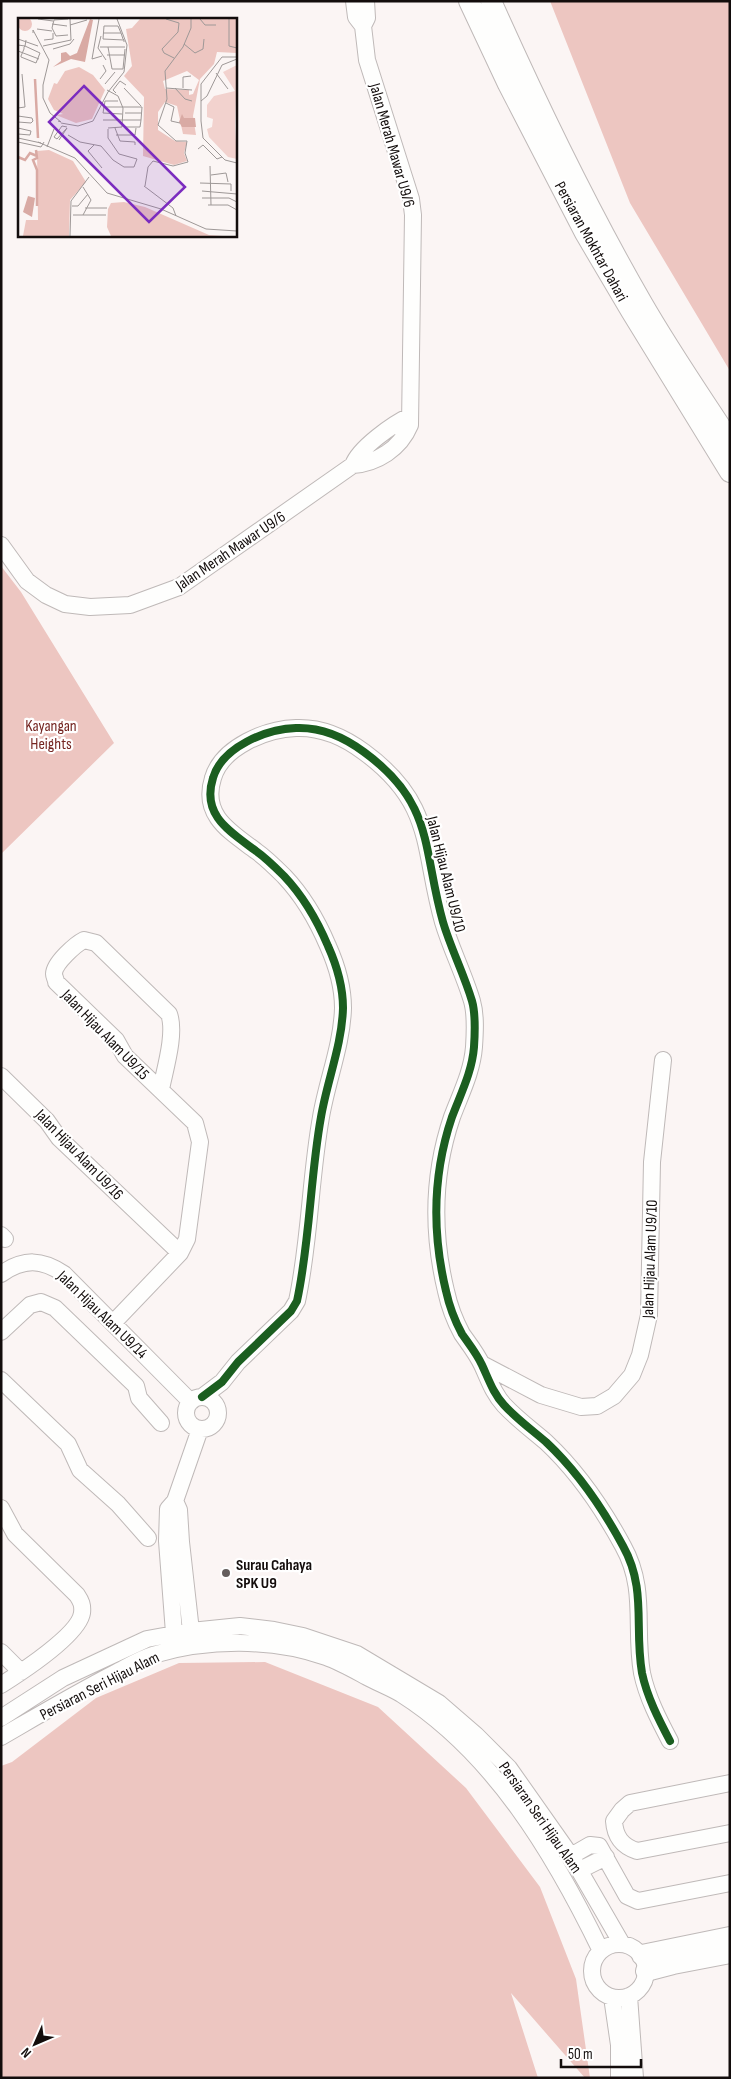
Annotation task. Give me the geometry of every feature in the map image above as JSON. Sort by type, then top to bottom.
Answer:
[{"type":"main road","name":"Persiaran Mokhtar Dahari","points":[[469,1],[508,84],[585,233],[730,472]]},
{"type":"main road","name":"Persiaran Mokhtar Dahari","points":[[491,1],[558,145],[599,227],[643,305],[730,441]]},
{"type":"main road","points":[[644,1963],[730,1937]]},
{"type":"main road","points":[[644,1963],[673,1964],[730,1953]]},
{"type":"street","name":"Jalan Merah Mawar U9/6","points":[[1,544],[27,581],[52,598],[65,604],[90,607],[130,605],[179,587],[353,466],[362,451],[401,420],[410,416],[413,216],[411,199],[367,60],[363,26],[356,17],[354,1]]},
{"type":"street","name":"Jalan Merah Mawar U9/6","points":[[363,26],[367,18],[366,1]]},
{"type":"street","name":"Jalan Hijau Alam U9/10","points":[[197,1399],[222,1382],[238,1362],[291,1311],[297,1301],[320,1118],[337,1047],[343,1012],[342,987],[330,950],[313,914],[288,880],[263,855],[228,832],[217,818],[210,797],[213,777],[221,761],[254,739],[274,731],[294,728],[313,729],[340,736],[379,762],[413,802],[423,827],[430,851],[442,916],[452,951],[472,1002],[474,1022],[474,1050],[468,1078],[453,1116],[437,1174],[436,1230],[446,1293],[459,1328],[482,1364],[489,1384],[502,1404],[550,1446],[586,1488],[598,1503],[634,1567],[638,1587],[642,1671],[649,1695],[670,1741]]},
{"type":"street","name":"Jalan Hijau Alam U9/15","points":[[114,1322],[180,1253],[187,1239],[200,1142],[195,1123],[125,1056],[116,1040],[56,982],[54,973],[56,967],[78,943],[84,940],[96,944],[169,1014],[172,1021],[171,1033],[161,1089]]},
{"type":"street","name":"Jalan Hijau Alam U9/10","points":[[482,1364],[541,1394],[580,1407],[597,1406],[614,1396],[632,1375],[640,1354],[649,1315],[652,1162],[663,1060]]},
{"type":"street","name":"Jalan Hijau Alam U9/16","points":[[1,1076],[47,1121],[59,1138],[180,1253]]},
{"type":"street","name":"Jalan Hijau Alam U9/14","points":[[1,1274],[13,1266],[35,1262],[51,1265],[64,1274],[114,1322],[187,1398],[197,1399]]},
{"type":"street","points":[[1,1332],[30,1305],[41,1302],[55,1308],[136,1386],[139,1398],[161,1423]]},
{"type":"street","points":[[1,1380],[68,1444],[80,1470],[118,1504],[148,1538]]},
{"type":"street","name":"Jalan Hijau Alam U9/10","points":[[200,1429],[213,1426],[218,1416],[217,1397],[222,1382]]},
{"type":"street","points":[[174,1642],[168,1509],[175,1501],[200,1429],[192,1426],[186,1416],[188,1405],[197,1399],[212,1401],[218,1410]]},
{"type":"street","points":[[175,1501],[179,1510],[192,1639]]},
{"type":"street","points":[[1,1508],[15,1534],[77,1594],[82,1603],[82,1614],[76,1626],[37,1662],[1,1685]]},
{"type":"street","name":"Persiaran Seri Hijau Alam","points":[[1,1718],[63,1678],[147,1639],[174,1642],[240,1626],[304,1636],[357,1654],[439,1704],[476,1735],[509,1768],[575,1863],[622,1944]]},
{"type":"street","name":"Persiaran Seri Hijau Alam","points":[[192,1639],[247,1642],[288,1647],[326,1657],[401,1694],[431,1716],[461,1742],[489,1772],[523,1816],[564,1877],[601,1951]]},
{"type":"street","name":"Persiaran Seri Hijau Alam","points":[[1,1737],[74,1694],[174,1642]]},
{"type":"street","points":[[1,1652],[21,1672]]},
{"type":"street","points":[[730,1783],[630,1803],[614,1821],[614,1831],[626,1847],[637,1850],[730,1833]]},
{"type":"street","points":[[575,1863],[593,1844],[599,1846],[626,1896],[638,1901],[730,1883]]},
{"type":"street","points":[[622,1944],[633,1948],[644,1963],[643,1984],[640,1989],[629,1996],[612,1997],[600,1990],[593,1977],[593,1963],[601,1951],[611,1945],[622,1944]]},
{"type":"street","points":[[629,1996],[635,2078]]},
{"type":"street","points":[[612,1997],[619,2046],[619,2078]]},
{"type":"green space","points":[[550,1],[730,1],[730,371],[630,203]]},
{"type":"green space","name":"Kayangan Heights","points":[[1,566],[21,592],[114,743],[1,854]]},
{"type":"green space","points":[[265,1662],[378,1707],[466,1788],[540,1887],[576,1979],[590,2078],[585,2078],[511,1993],[538,2078],[1,2078],[1,1766],[12,1762],[96,1698],[179,1663]]},
{"type":"cycle path","points":[[202,1397],[222,1382],[238,1362],[291,1311],[297,1301],[305,1256],[317,1140],[340,1036],[343,1008],[341,984],[334,961],[324,936],[309,909],[291,884],[277,869],[228,830],[221,822],[211,803],[210,791],[218,767],[235,749],[259,736],[272,732],[296,728],[314,729],[332,734],[364,752],[387,771],[403,790],[415,809],[427,849],[443,922],[469,991],[475,1018],[471,1065],[446,1138],[438,1181],[438,1247],[447,1296],[459,1329],[478,1357],[497,1396],[519,1420],[546,1442],[579,1478],[598,1504],[623,1546],[635,1578],[640,1656],[644,1682],[650,1700],[670,1741]]},
{"type":"place","name":"Surau Cahaya SPK U9","points":[[226,1573]]}]
